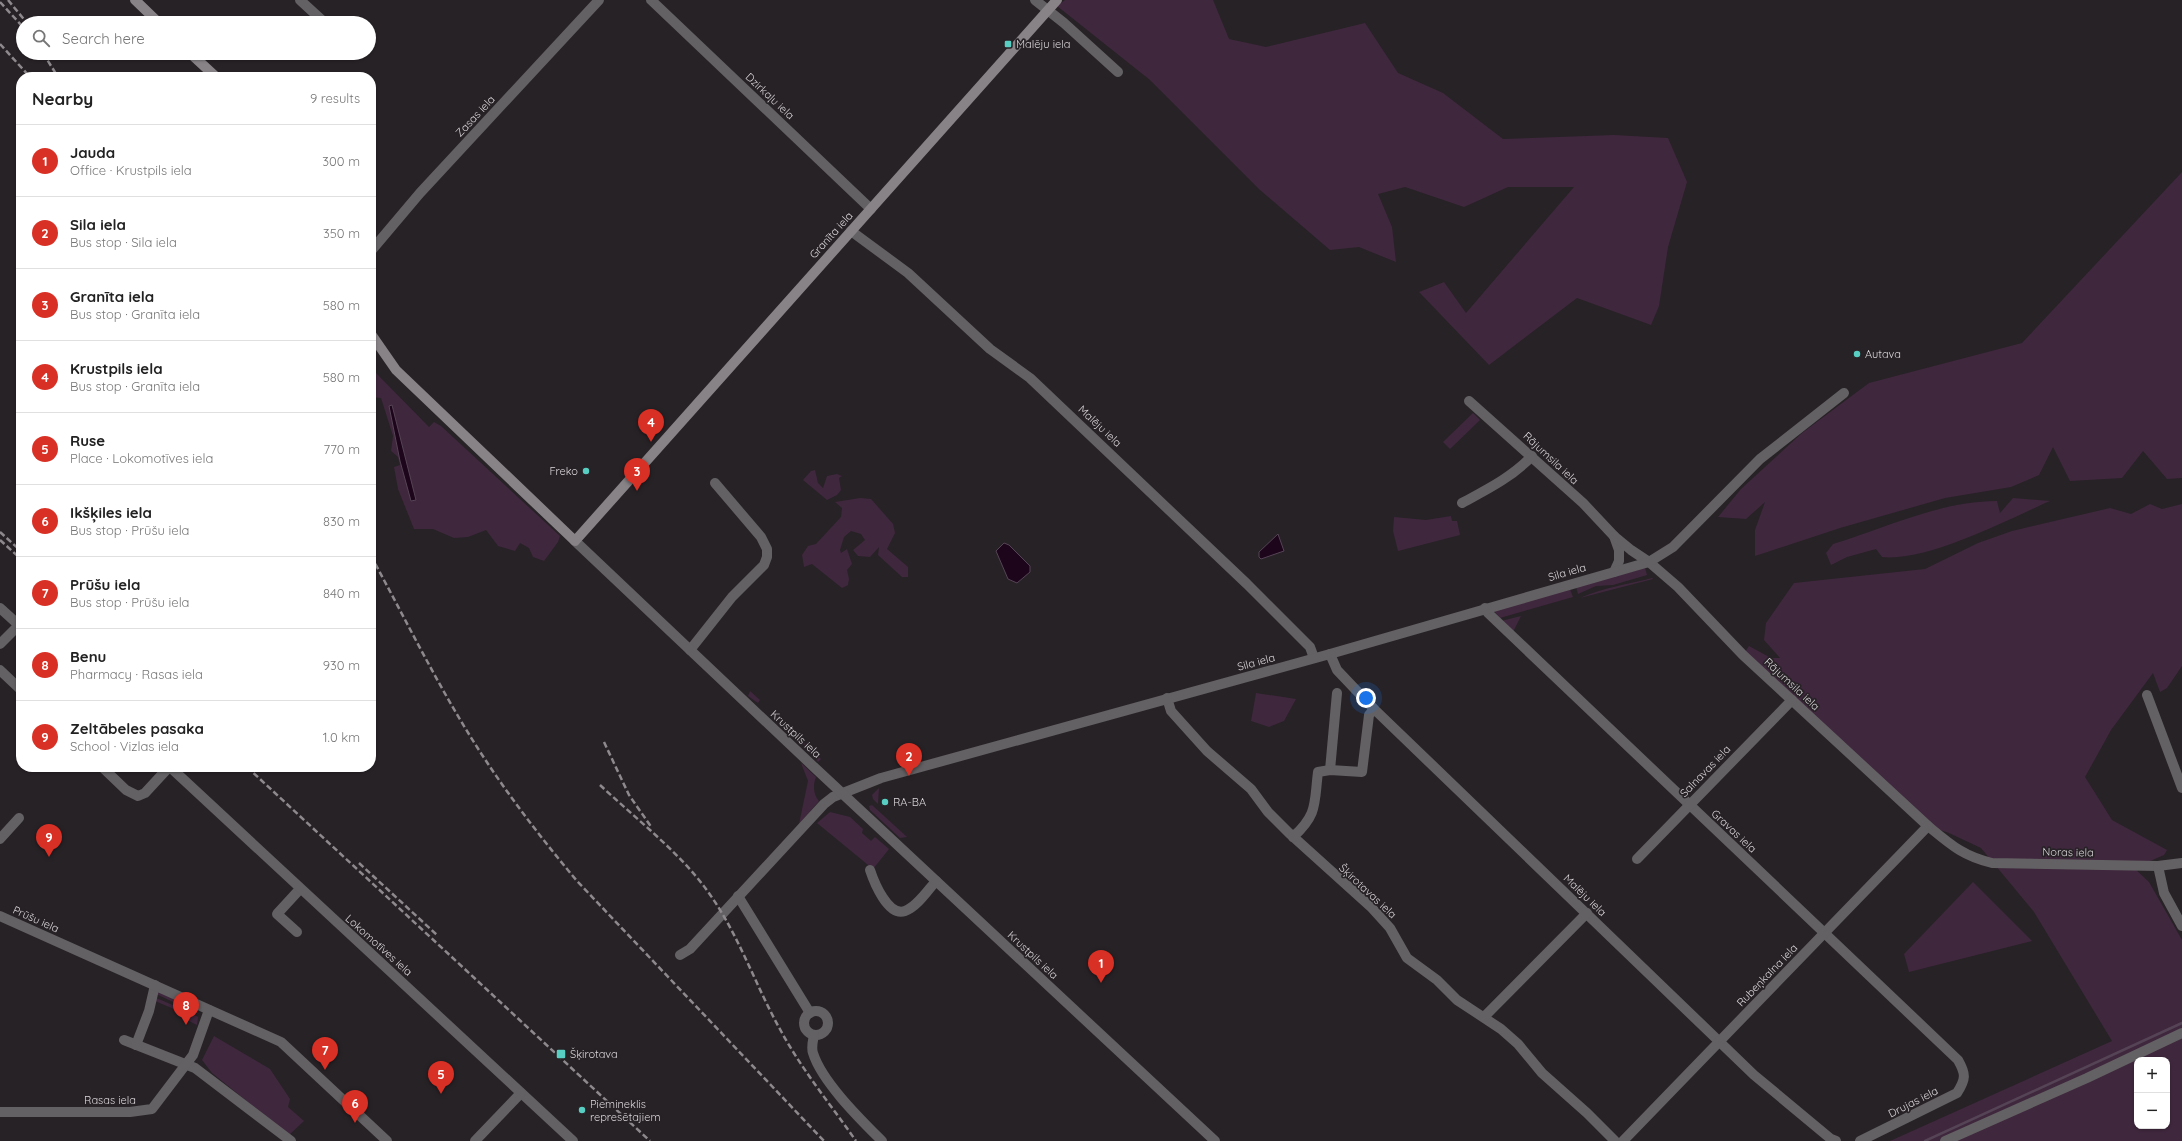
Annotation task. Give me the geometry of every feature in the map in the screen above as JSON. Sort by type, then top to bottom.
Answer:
[{"type":"main road","points":[[135,0],[152,16]]},
{"type":"main road","name":"Granīta iela","points":[[575,541],[1057,0]]},
{"type":"main road","points":[[198,60],[211,72]]},
{"type":"main road","name":"Krustpils iela","points":[[376,341],[396,370],[575,541]]},
{"type":"street","points":[[300,0],[317,16]]},
{"type":"street","name":"Zasas iela","points":[[376,245],[420,193],[599,0]]},
{"type":"street","name":"Dzirkaļu iela","points":[[651,0],[871,209]]},
{"type":"street","points":[[1035,0],[1064,23],[1118,72]]},
{"type":"street","name":"Malēju iela","points":[[851,231],[908,273],[990,349],[1030,378],[1310,647],[1314,658]]},
{"type":"street","name":"Sila iela","points":[[680,955],[690,950],[824,804],[843,792],[881,778],[1330,654],[1485,608],[1649,562],[1673,546],[1760,459],[1844,392]]},
{"type":"street","name":"Rājumsila iela","points":[[1469,401],[1583,503],[1614,536],[1649,562],[1678,587],[1743,655],[1928,826],[1956,849]]},
{"type":"street","points":[[1462,503],[1500,483],[1532,456]]},
{"type":"street","points":[[690,650],[732,597],[764,565],[768,557],[767,549],[761,537],[715,483]]},
{"type":"street","name":"Rājumsila iela","points":[[1614,536],[1620,550],[1619,561],[1614,572]]},
{"type":"street","name":"Krustpils iela","points":[[575,541],[1215,1141]]},
{"type":"street","points":[[0,608],[16,622]]},
{"type":"street","name":"Gravas iela","points":[[1485,608],[1492,617],[1958,1060],[1966,1074]]},
{"type":"street","points":[[0,644],[16,630]]},
{"type":"street","name":"Malēju iela","points":[[1330,654],[1337,670],[1374,709],[1780,1098],[1818,1126],[1831,1139],[1836,1141]]},
{"type":"street","points":[[0,670],[16,685]]},
{"type":"street","points":[[1330,770],[1337,693]]},
{"type":"street","points":[[2147,695],[2182,788]]},
{"type":"street","name":"Šķirotavas iela","points":[[1167,698],[1171,711],[1197,740],[1251,789],[1268,812],[1294,837],[1371,907],[1390,928],[1407,958],[1437,980],[1457,1000],[1501,1029],[1518,1044],[1542,1073],[1587,1113],[1615,1141]]},
{"type":"street","name":"Salnavas iela","points":[[1636,859],[1792,700]]},
{"type":"street","points":[[1294,837],[1306,825],[1313,813],[1318,772],[1330,770],[1362,772],[1369,715],[1374,709]]},
{"type":"street","points":[[107,772],[126,790],[138,796],[145,793],[165,772]]},
{"type":"street","name":"Lokomotīves iela","points":[[175,772],[573,1141]]},
{"type":"street","points":[[0,839],[19,818]]},
{"type":"street","name":"Rubeņkalna iela","points":[[1623,1141],[1928,826]]},
{"type":"street","name":"Noras iela","points":[[1956,849],[1973,858],[1992,863],[2158,866],[2182,863]]},
{"type":"street","points":[[2158,866],[2164,894],[2182,926]]},
{"type":"street","points":[[870,870],[878,890],[892,909],[898,912],[906,911],[936,881]]},
{"type":"street","points":[[297,932],[277,914],[300,889]]},
{"type":"street","points":[[738,896],[810,1013]]},
{"type":"street","points":[[1484,1017],[1587,913]]},
{"type":"street","name":"Prūšu iela","points":[[0,916],[285,1045],[386,1141]]},
{"type":"street","points":[[136,1045],[149,1012],[154,985]]},
{"type":"street","name":"Rasas iela","points":[[0,1112],[143,1111],[152,1109],[158,1104],[193,1055],[209,1010]]},
{"type":"street","points":[[810,1013],[805,1019],[805,1027],[814,1035]]},
{"type":"street","points":[[810,1013],[822,1013],[828,1022],[825,1031],[814,1035]]},
{"type":"street","points":[[1946,1141],[2087,1078],[2182,1033]]},
{"type":"street","points":[[814,1035],[812,1050],[821,1070],[857,1116],[882,1141]]},
{"type":"street","points":[[124,1040],[186,1065],[204,1074],[291,1141]]},
{"type":"street","name":"Drujas iela","points":[[1860,1141],[1958,1093],[1964,1083],[1966,1074]]},
{"type":"street","points":[[475,1141],[521,1092]]},
{"type":"shaded area","points":[[1065,0],[1213,0],[1229,39],[1266,47],[1365,23],[1398,73],[1443,93],[1503,139],[1614,135],[1668,138],[1687,182],[1668,247],[1659,306],[1651,325],[1577,298],[1489,365],[1419,292],[1444,282],[1466,313],[1574,187],[1508,187],[1464,207],[1405,187],[1378,194],[1392,227],[1396,262],[1359,247],[1330,250],[1260,190],[1150,80],[1057,6]]},
{"type":"shaded area","points":[[2182,172],[2182,478],[2167,479],[2143,451],[2122,478],[2070,481],[2053,447],[2039,475],[2011,487],[1945,498],[1840,528],[1755,556],[1755,530],[1765,502],[1746,519],[1718,517],[1741,489],[1802,433],[1869,383],[2022,343]]},
{"type":"shaded area","points":[[376,373],[429,427],[434,422],[441,426],[560,536],[558,542],[544,561],[533,557],[529,548],[520,543],[515,551],[498,546],[486,530],[468,537],[454,538],[433,529],[414,529],[398,489],[394,467],[400,465],[398,457],[391,451],[393,436],[381,398],[376,398]]},
{"type":"shaded area","points":[[392,405],[416,500],[411,501],[400,461],[389,406]]},
{"type":"shaded area","points":[[1473,413],[1480,420],[1450,449],[1443,442]]},
{"type":"shaded area","points":[[815,470],[818,483],[823,488],[827,476],[837,474],[842,476],[839,478],[841,490],[837,495],[827,500],[803,480],[811,471]]},
{"type":"shaded area","points":[[860,498],[871,499],[893,524],[895,533],[887,549],[908,567],[908,577],[902,577],[878,555],[879,547],[870,557],[858,556],[853,550],[865,540],[861,534],[851,531],[844,537],[840,550],[841,553],[847,549],[852,564],[847,570],[849,579],[848,585],[842,588],[812,564],[804,567],[802,555],[808,546],[816,544],[841,517],[842,508],[835,502]]},
{"type":"shaded area","points":[[2013,498],[2050,501],[1967,538],[1921,553],[1900,557],[1882,557],[1876,549],[1847,557],[1831,565],[1826,553],[1833,544],[1934,510],[1976,502],[1997,501],[2000,513]]},
{"type":"shaded area","points":[[2150,504],[2162,509],[2182,504],[2182,666],[2167,688],[2160,692],[2153,673],[2111,730],[2085,777],[2112,820],[2167,850],[2164,855],[2134,868],[2149,882],[2182,940],[2182,1141],[1890,1141],[2112,1041],[2034,912],[1981,848],[1949,833],[1928,826],[1743,655],[1749,646],[1771,658],[1780,658],[1764,640],[1766,623],[1794,583],[1925,569],[1978,543],[2012,531],[2110,508],[2131,514]]},
{"type":"shaded area","points":[[1451,516],[1452,521],[1457,521],[1460,535],[1398,551],[1393,531],[1394,517],[1426,520]]},
{"type":"shaded area","points":[[1278,534],[1284,551],[1261,559],[1259,557],[1259,552]]},
{"type":"shaded area","points":[[1004,543],[1009,545],[1030,566],[1030,572],[1017,583],[1008,579],[996,551]]},
{"type":"shaded area","points":[[1645,568],[1647,575],[1613,585],[1596,586],[1578,594],[1576,587]]},
{"type":"shaded area","points":[[1653,579],[1580,598],[1606,589]]},
{"type":"shaded area","points":[[1570,589],[1573,597],[1500,618],[1494,611]]},
{"type":"shaded area","points":[[1521,616],[1513,632],[1501,621]]},
{"type":"shaded area","points":[[750,691],[760,700],[758,703],[748,696]]},
{"type":"shaded area","points":[[1256,693],[1296,699],[1284,721],[1269,727],[1251,721]]},
{"type":"shaded area","points":[[805,743],[821,759],[818,762],[803,744]]},
{"type":"shaded area","points":[[801,763],[816,777],[814,789],[819,801],[799,824],[808,781]]},
{"type":"shaded area","points":[[879,788],[878,804],[873,799],[872,795]]},
{"type":"shaded area","points":[[872,805],[907,837],[900,838],[870,810],[869,806]]},
{"type":"shaded area","points":[[830,812],[850,817],[863,829],[862,833],[871,841],[875,837],[889,849],[873,869],[817,823]]},
{"type":"shaded area","points":[[1973,882],[2032,941],[1909,972],[1904,954]]},
{"type":"shaded area","points":[[157,991],[194,1008],[199,1014],[156,994]]},
{"type":"shaded area","points":[[154,997],[175,1006],[174,1009],[155,1001]]},
{"type":"shaded area","points":[[191,1013],[198,1017],[197,1025],[187,1020]]},
{"type":"shaded area","points":[[214,1036],[270,1069],[290,1099],[288,1107],[304,1121],[289,1135],[212,1073],[202,1060]]},
{"type":"waterway","points":[[1925,1141],[2182,1023]]},
{"type":"railway","points":[[8,0],[21,16]]},
{"type":"railway","points":[[0,2],[16,19]]},
{"type":"railway","points":[[0,44],[25,72]]},
{"type":"railway","points":[[47,60],[55,72]]},
{"type":"railway","points":[[0,532],[16,546]]},
{"type":"railway","points":[[0,540],[16,554]]},
{"type":"railway","points":[[376,565],[463,724],[500,782],[537,832],[577,881],[824,1141]]},
{"type":"railway","points":[[604,742],[629,795],[652,828]]},
{"type":"railway","points":[[252,772],[650,1141]]},
{"type":"railway","points":[[600,785],[670,848],[706,889],[728,923],[789,1045],[807,1073],[856,1141]]},
{"type":"railway","points":[[359,863],[437,935]]},
{"type":"place","name":"Malēju iela","points":[[1008,44]]},
{"type":"place","name":"Autava","points":[[1857,354]]},
{"type":"place","name":"Krustpils iela","points":[[651,442]]},
{"type":"place","name":"Freko","points":[[586,471]]},
{"type":"place","name":"Granīta iela","points":[[637,491]]},
{"type":"place","name":"Sila iela","points":[[909,776]]},
{"type":"place","name":"RA-BA","points":[[885,802]]},
{"type":"place","name":"Zeltābeles pasaka","points":[[49,857]]},
{"type":"place","name":"Jauda","points":[[1101,983]]},
{"type":"place","name":"Benu","points":[[186,1025]]},
{"type":"place","name":"Šķirotava","points":[[561,1054]]},
{"type":"place","name":"Prūšu iela","points":[[325,1070]]},
{"type":"place","name":"Ruse","points":[[441,1094]]},
{"type":"place","name":"Piemineklis represētajiem","points":[[582,1110]]},
{"type":"place","name":"Ikšķiles iela","points":[[355,1123]]}]
